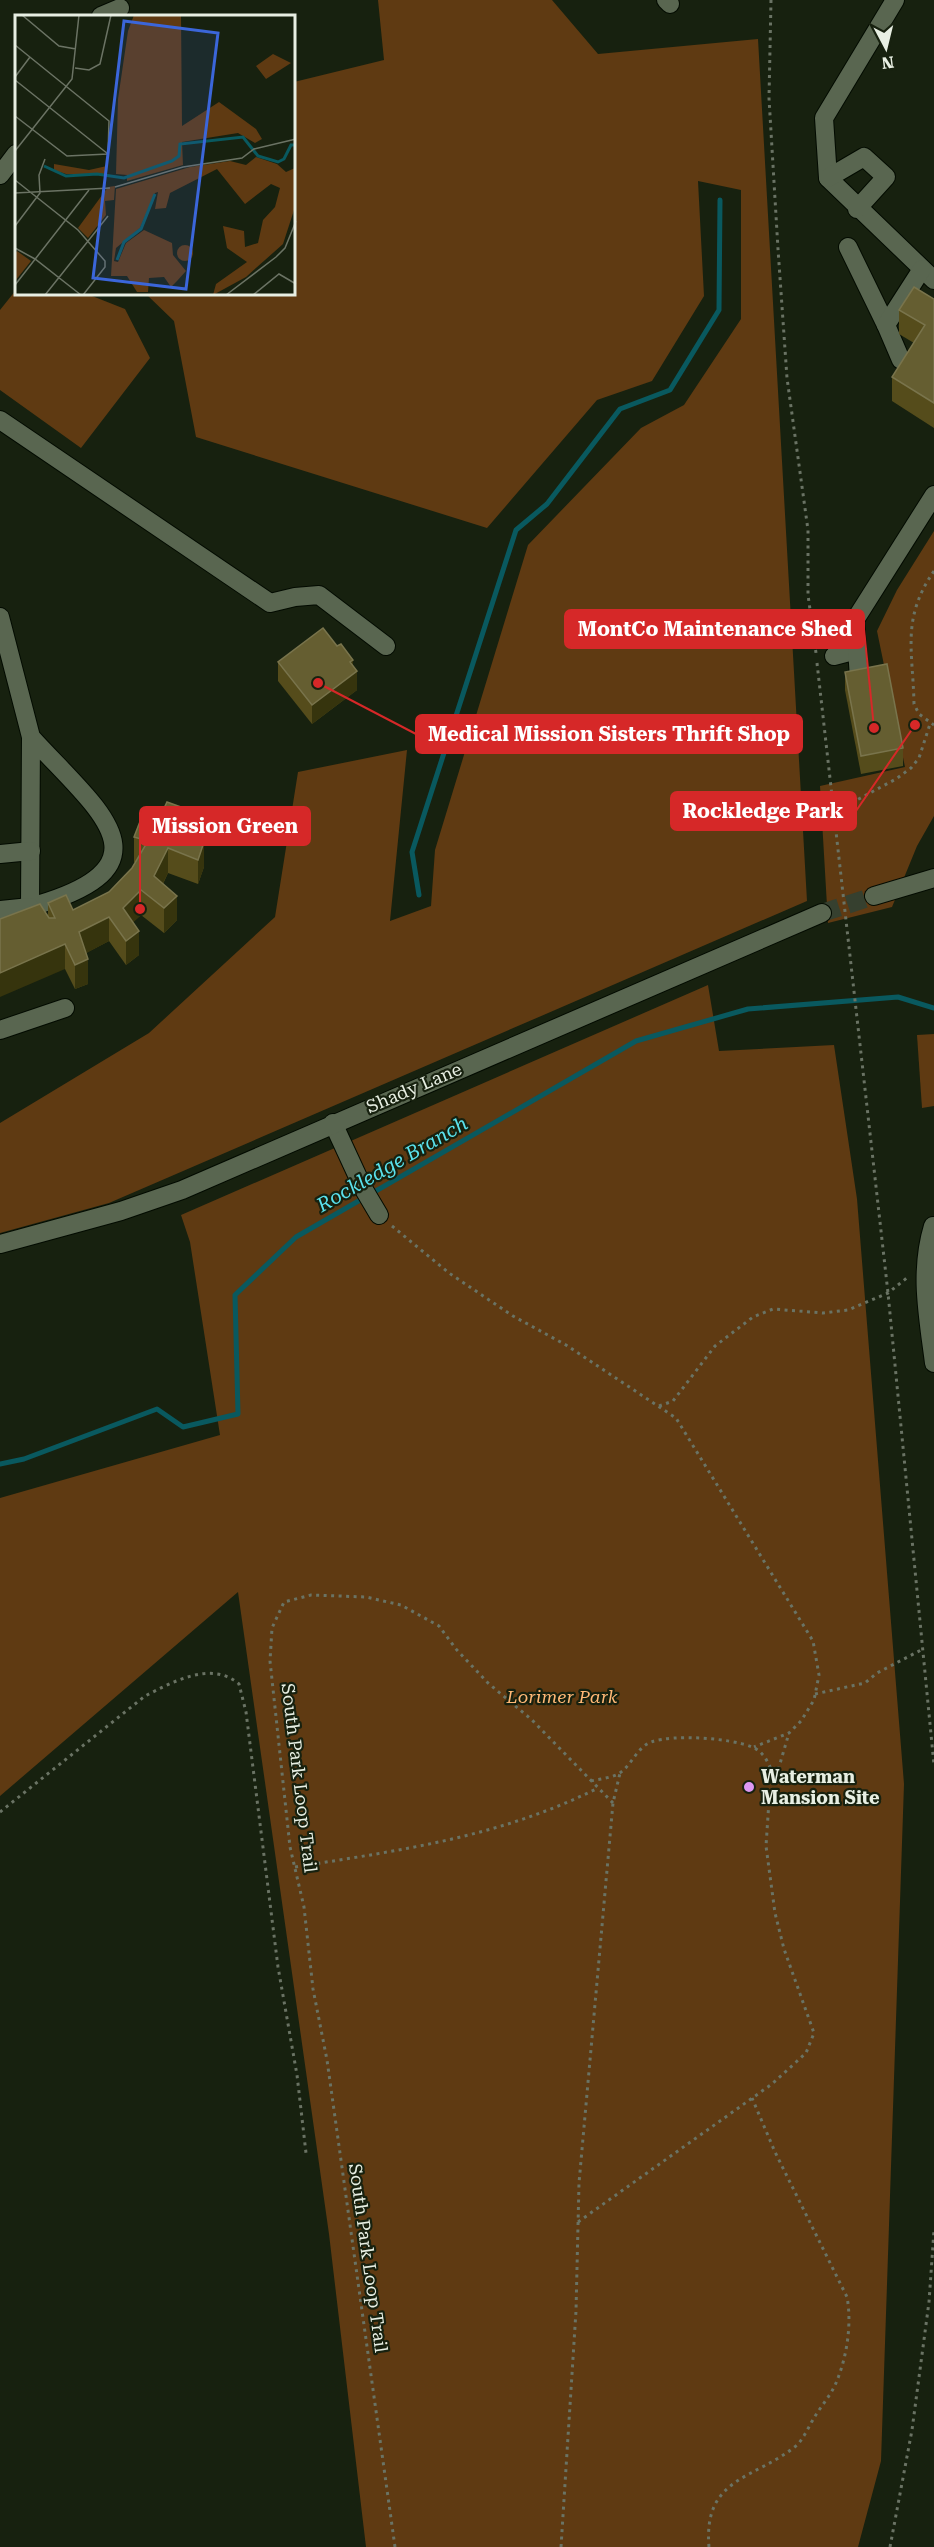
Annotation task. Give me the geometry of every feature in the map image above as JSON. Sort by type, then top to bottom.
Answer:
[{"type":"street","points":[[886,325],[928,275],[857,209],[828,178],[824,118],[895,0]]},
{"type":"street","points":[[103,15],[120,8]]},
{"type":"street","points":[[0,176],[15,155]]},
{"type":"street","points":[[828,178],[864,157],[886,177],[857,209]]},
{"type":"street","points":[[848,247],[901,360]]},
{"type":"street","points":[[0,420],[270,603],[295,597],[319,595],[386,646]]},
{"type":"street","points":[[859,678],[855,620],[934,495]]},
{"type":"street","points":[[0,617],[31,737],[30,908]]},
{"type":"street","points":[[834,656],[857,650]]},
{"type":"street","points":[[0,910],[30,908],[63,898],[105,873],[114,858],[115,841],[108,822],[31,737]]},
{"type":"street","points":[[0,854],[31,851]]},
{"type":"street","points":[[874,896],[934,878]]},
{"type":"street","name":"Shady Lane","points":[[0,1244],[121,1211],[182,1190],[822,913]]},
{"type":"street","points":[[0,1030],[65,1008]]},
{"type":"street","points":[[333,1123],[363,1188],[379,1215]]},
{"type":"street","points":[[934,1225],[926,1249],[924,1291],[934,1363]]},
{"type":"path","points":[[771,0],[770,98],[786,357],[808,530],[808,595],[888,1293],[934,1765]]},
{"type":"path","points":[[834,818],[855,801],[896,779],[911,768],[919,758],[932,725],[919,714],[914,704],[910,622],[919,593],[934,571]]},
{"type":"path","points":[[379,1215],[449,1273],[513,1316],[566,1345],[676,1418],[813,1641],[819,1675],[815,1694],[801,1721],[789,1733],[754,1747]]},
{"type":"path","points":[[659,1406],[673,1401],[715,1346],[753,1317],[773,1309],[823,1313],[848,1310],[888,1293],[906,1277],[925,1272]]},
{"type":"path","name":"South Park Loop Trail","points":[[395,2547],[327,2060],[313,1989],[304,1907],[290,1847],[270,1661],[272,1628],[284,1602],[311,1595],[366,1597],[401,1605],[439,1626],[456,1650],[488,1683],[531,1720],[591,1781]]},
{"type":"path","points":[[815,1694],[865,1683],[887,1668],[923,1649]]},
{"type":"path","points":[[0,1812],[145,1696],[170,1683],[207,1673],[219,1673],[239,1684],[246,1712],[278,1966],[297,2075],[306,2153]]},
{"type":"path","points":[[578,2222],[794,2067],[806,2053],[813,2033],[784,1949],[769,1875],[766,1846],[767,1819],[774,1777],[789,1733]]},
{"type":"path","points":[[561,2547],[591,2028],[613,1803],[620,1773],[638,1751],[650,1743],[666,1738],[708,1739],[754,1747],[766,1757],[774,1777]]},
{"type":"path","points":[[613,1803],[591,1781],[620,1773]]},
{"type":"path","points":[[295,1867],[482,1834],[554,1810],[598,1788]]},
{"type":"path","points":[[709,2547],[710,2513],[726,2490],[736,2479],[772,2463],[799,2443],[836,2383],[851,2316],[847,2297],[775,2152],[752,2098]]},
{"type":"path","points":[[890,2547],[914,2419],[929,2302],[934,2230]]},
{"type":"green space","points":[[378,0],[552,0],[598,54],[758,39],[807,901],[109,1203],[0,1233],[0,1123],[149,1033],[275,917],[298,772],[407,750],[390,921],[431,906],[435,850],[528,545],[641,428],[684,405],[741,319],[741,190],[698,181],[704,296],[652,381],[597,400],[487,528],[196,437],[174,321],[148,296],[296,296],[296,82],[384,60]]},
{"type":"green space","points":[[15,291],[15,296],[92,296],[125,309],[150,358],[81,448],[0,390],[0,310]]},
{"type":"green space","points":[[934,531],[934,816],[917,846],[892,907],[828,923],[820,786],[905,767],[877,631],[897,590]]},
{"type":"green space","name":"Lorimer Park","points":[[708,985],[719,1051],[834,1045],[857,1199],[904,1784],[881,2461],[858,2547],[366,2547],[329,2234],[238,1592],[0,1796],[0,1498],[220,1435],[190,1242],[181,1215]]},
{"type":"green space","points":[[934,1034],[934,1106],[922,1108],[917,1035]]},
{"type":"building","points":[[914,287],[934,299],[934,403],[892,377],[925,325],[899,310]]},
{"type":"building","points":[[323,628],[337,646],[341,644],[353,660],[350,662],[357,671],[312,705],[278,662]]},
{"type":"building","points":[[887,664],[903,748],[861,756],[845,672]]},
{"type":"building","points":[[167,802],[192,811],[182,836],[204,842],[198,860],[168,848],[154,876],[177,896],[164,908],[141,890],[123,908],[139,931],[126,941],[109,917],[79,932],[88,959],[75,965],[65,944],[0,973],[0,919],[40,904],[49,918],[55,918],[48,903],[66,895],[73,910],[109,892],[132,868],[148,841],[134,837],[141,819],[156,825]]},
{"type":"waterway","points":[[419,895],[412,852],[516,530],[547,504],[620,409],[670,390],[719,310],[720,200]]},
{"type":"waterway","name":"Rockledge Branch","points":[[0,1464],[24,1459],[157,1409],[183,1427],[238,1414],[235,1295],[296,1237],[636,1041],[748,1009],[898,997],[934,1008]]},
{"type":"tunnel","points":[[822,913],[874,896]]},
{"type":"place","name":"Medical Mission Sisters Thrift Shop","points":[[318,683]]},
{"type":"place","name":"Rockledge Park","points":[[915,725]]},
{"type":"place","name":"MontCo Maintenance Shed","points":[[874,728]]},
{"type":"place","name":"Mission Green","points":[[140,909]]},
{"type":"place","name":"Waterman Mansion Site","points":[[749,1787]]}]
